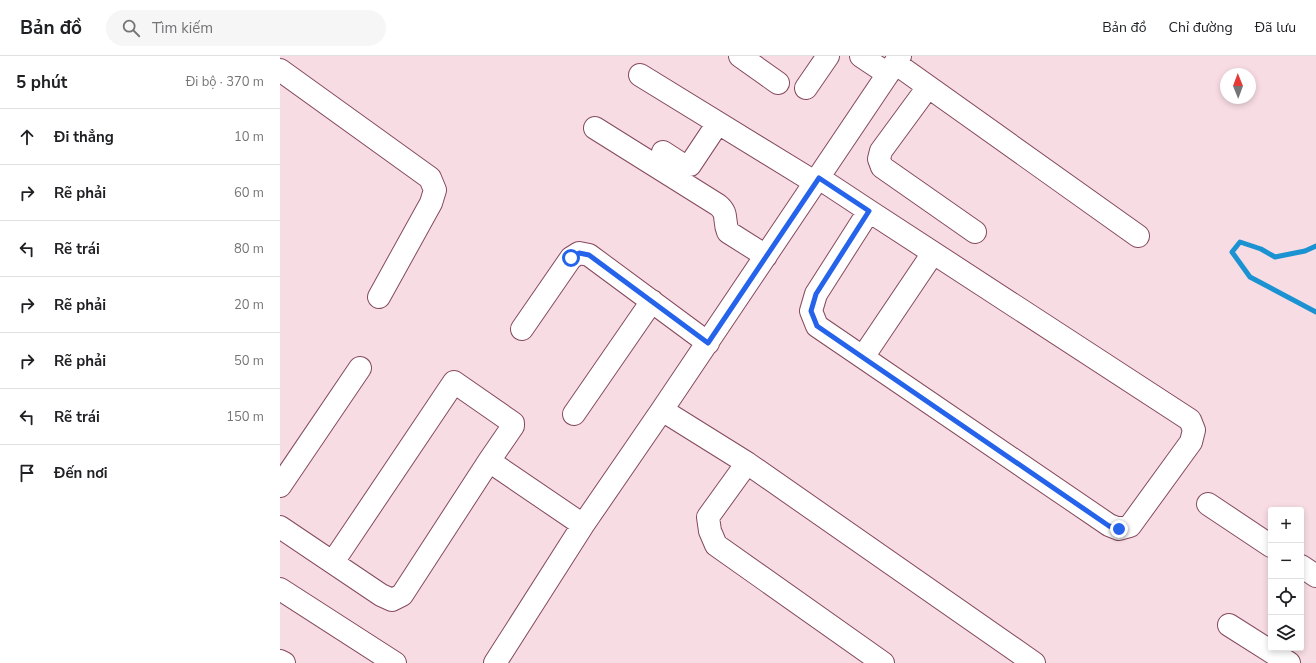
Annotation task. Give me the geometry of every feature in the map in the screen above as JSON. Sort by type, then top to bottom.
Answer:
[{"type":"street","points":[[740,56],[778,83]]},
{"type":"street","points":[[806,88],[828,56]]},
{"type":"street","points":[[861,56],[894,65],[928,87],[1138,236]]},
{"type":"street","points":[[495,663],[583,525],[708,343],[894,65]]},
{"type":"street","points":[[280,70],[430,178],[435,190],[431,203],[379,297]]},
{"type":"street","points":[[640,75],[718,123],[869,211],[1190,420],[1194,430],[1191,442],[1130,526],[1119,529],[1109,526],[817,326],[811,311],[816,294],[869,211]]},
{"type":"street","points":[[928,87],[881,151],[879,159],[882,167],[975,232]]},
{"type":"street","points":[[663,152],[683,165],[690,165],[718,123]]},
{"type":"street","points":[[595,128],[718,205],[724,210],[728,232],[766,256]]},
{"type":"street","points":[[522,329],[571,258],[579,253],[589,255],[708,343]]},
{"type":"street","points":[[863,357],[933,253]]},
{"type":"street","points":[[574,414],[652,301]]},
{"type":"street","points":[[280,486],[360,368]]},
{"type":"street","points":[[280,527],[381,595],[392,600],[402,595],[513,426],[513,423],[454,382],[333,562]]},
{"type":"street","points":[[662,410],[747,463],[1034,663]]},
{"type":"street","points":[[489,461],[583,525]]},
{"type":"street","points":[[747,463],[708,517],[710,531],[716,545],[883,663]]},
{"type":"street","points":[[1208,504],[1268,544]]},
{"type":"street","points":[[1304,568],[1316,576]]},
{"type":"street","points":[[280,589],[395,663]]},
{"type":"street","points":[[1229,625],[1289,663]]},
{"type":"waterway","points":[[1316,246],[1305,251],[1275,257],[1261,249],[1240,242],[1232,252],[1250,277],[1316,312]]},
{"type":"route","points":[[571,258],[579,253],[589,255],[708,343],[819,178],[869,211],[816,294],[811,311],[817,326],[1109,526],[1119,529]]}]
